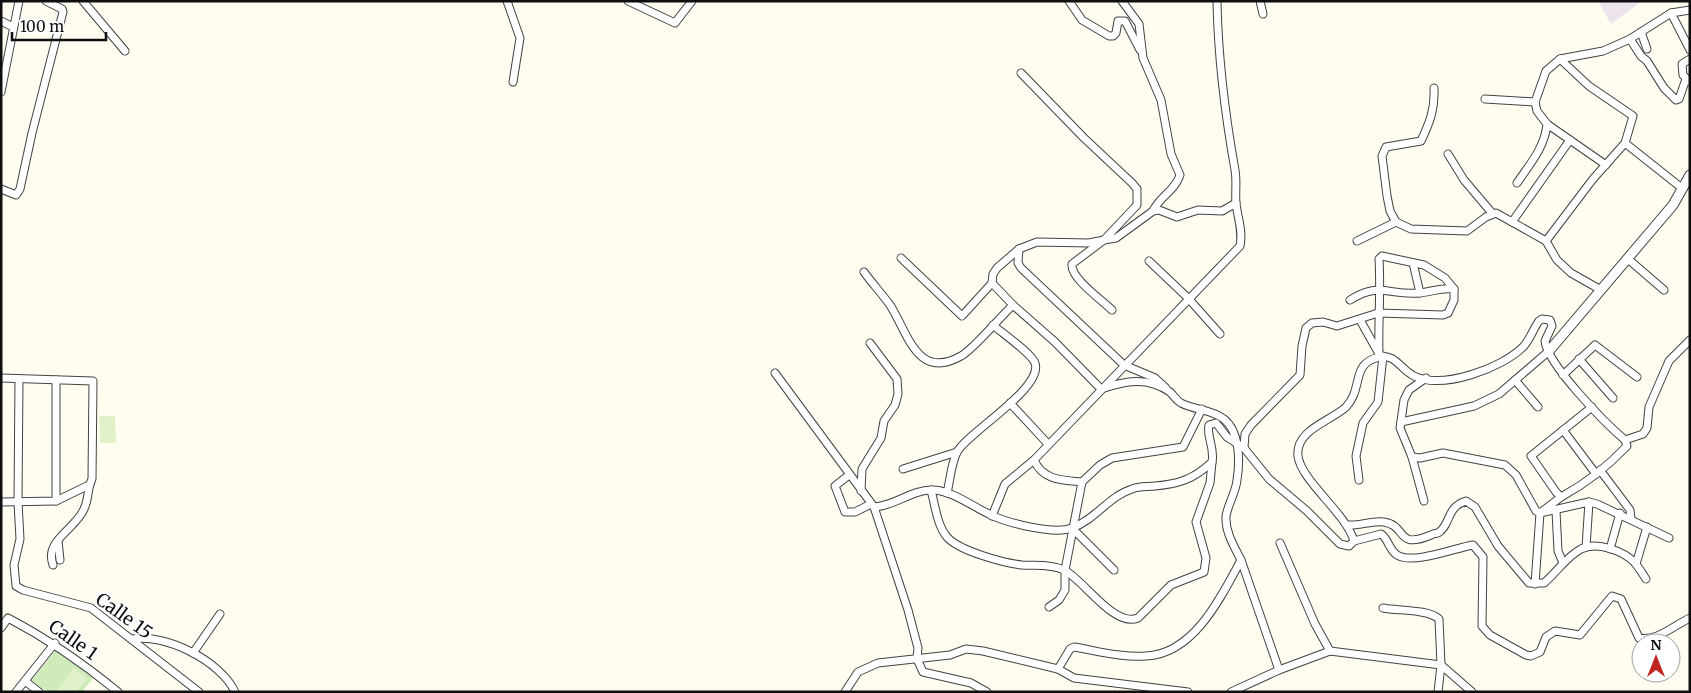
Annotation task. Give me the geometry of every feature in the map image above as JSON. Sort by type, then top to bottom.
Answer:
[{"type":"street","points":[[1,92],[4,60],[19,1]]},
{"type":"street","points":[[1,189],[16,195],[20,189],[32,132],[63,12],[62,9],[46,1]]},
{"type":"street","points":[[83,1],[124,51]]},
{"type":"street","points":[[507,1],[520,38],[513,82]]},
{"type":"street","points":[[628,1],[675,23],[692,1]]},
{"type":"street","points":[[901,258],[962,316],[992,283],[993,274],[998,268],[1019,249],[1037,242],[1089,244],[1116,238],[1153,211],[1163,196],[1177,184],[1180,175],[1171,154],[1160,100],[1125,21],[1118,21],[1116,33],[1113,36],[1109,36],[1082,20],[1069,1]]},
{"type":"street","points":[[1122,1],[1139,24],[1143,58]]},
{"type":"street","points":[[992,516],[1006,484],[1034,460],[1240,246],[1242,234],[1236,203],[1235,170],[1229,141],[1218,50],[1217,1]]},
{"type":"street","points":[[1260,1],[1263,14]]},
{"type":"street","points":[[1606,165],[1547,124],[1537,111],[1535,102],[1546,71],[1560,60],[1603,51],[1630,39],[1671,13],[1690,10]]},
{"type":"street","points":[[1671,13],[1690,50]]},
{"type":"street","points":[[1,21],[13,27]]},
{"type":"street","points":[[1641,32],[1647,49]]},
{"type":"street","points":[[1630,39],[1664,88],[1676,100],[1688,80],[1682,64],[1690,59]]},
{"type":"street","points":[[1546,241],[1606,165],[1626,144],[1633,116],[1589,86],[1560,60]]},
{"type":"street","points":[[1020,73],[1137,190],[1137,205],[1104,240],[1072,264],[1071,269],[1075,277],[1112,310]]},
{"type":"street","points":[[1434,88],[1435,105],[1431,120],[1421,141],[1386,148],[1382,156],[1390,211],[1396,222],[1411,229],[1467,231],[1492,213]]},
{"type":"street","points":[[1485,99],[1535,102]]},
{"type":"street","points":[[1517,183],[1538,154],[1546,137],[1547,124]]},
{"type":"street","points":[[1512,222],[1570,140]]},
{"type":"street","points":[[1626,144],[1683,189]]},
{"type":"street","points":[[1448,154],[1464,180],[1492,213],[1546,241],[1557,260],[1571,273],[1601,290]]},
{"type":"street","points":[[1401,422],[1474,406],[1499,394],[1549,351],[1673,205],[1690,175]]},
{"type":"street","points":[[1153,211],[1159,210],[1177,217],[1198,210],[1222,211],[1236,203]]},
{"type":"street","points":[[1357,241],[1396,222]]},
{"type":"street","points":[[1019,249],[1018,263],[1021,268],[1124,365],[1155,378],[1176,400],[1185,405],[1202,409],[1224,419],[1241,446],[1269,479],[1307,511],[1340,544],[1349,546],[1354,540],[1381,534],[1385,536],[1394,554],[1402,558],[1440,553],[1473,545],[1483,557],[1482,626],[1490,635],[1526,655],[1531,656],[1540,652],[1550,633],[1562,630],[1580,635],[1612,596],[1621,598],[1639,638],[1647,640],[1654,638],[1690,618]]},
{"type":"street","points":[[1279,670],[1241,560],[1230,537],[1226,517],[1237,480],[1241,446],[1250,425],[1300,375],[1302,346],[1306,328],[1312,322],[1323,322],[1337,326],[1378,313],[1448,313],[1454,300],[1454,289],[1445,278],[1433,269],[1382,256],[1379,260],[1381,290],[1378,313],[1381,356],[1378,402],[1363,424],[1359,440],[1356,456],[1359,480]]},
{"type":"street","points":[[1628,259],[1664,290]]},
{"type":"street","points":[[1148,261],[1188,298],[1220,334]]},
{"type":"street","points":[[1413,263],[1420,293]]},
{"type":"street","points":[[864,272],[889,304],[904,333],[922,359],[933,362],[948,362],[963,356],[1013,305]]},
{"type":"street","points":[[992,283],[1013,305],[1055,342],[1101,390]]},
{"type":"street","points":[[1350,300],[1364,291],[1381,290],[1420,293],[1444,288],[1454,289]]},
{"type":"street","points":[[1354,540],[1349,526],[1304,469],[1298,455],[1301,442],[1311,430],[1336,416],[1352,400],[1356,392],[1358,372],[1362,367],[1381,356],[1393,358],[1414,376],[1442,381],[1465,378],[1513,355],[1524,346],[1542,319],[1552,322],[1544,340],[1563,375],[1625,440],[1626,446],[1578,488],[1561,496],[1540,513],[1536,584]]},
{"type":"street","points":[[1360,320],[1381,356]]},
{"type":"street","points":[[903,469],[957,452],[1010,404],[1033,378],[1036,365],[1034,360],[993,325]]},
{"type":"street","points":[[1625,440],[1643,434],[1647,428],[1650,407],[1669,361],[1690,340]]},
{"type":"street","points":[[861,491],[862,469],[882,438],[884,421],[895,405],[898,394],[897,379],[870,343]]},
{"type":"street","points":[[1563,375],[1595,345],[1637,377]]},
{"type":"street","points":[[1579,359],[1613,398]]},
{"type":"street","points":[[775,373],[873,505],[908,610],[918,648],[917,659],[923,672],[971,683],[987,692]]},
{"type":"street","points":[[1,378],[93,381],[93,473],[87,486],[84,509],[59,538],[51,558],[54,565]]},
{"type":"street","points":[[1424,501],[1412,457],[1400,428],[1404,400],[1409,390],[1426,378]]},
{"type":"street","points":[[18,502],[19,379]]},
{"type":"street","points":[[56,380],[56,502]]},
{"type":"street","points":[[1515,380],[1538,407]]},
{"type":"street","points":[[1101,390],[1126,381],[1139,381],[1170,393]]},
{"type":"street","points":[[1010,404],[1048,444]]},
{"type":"street","points":[[1561,496],[1531,456],[1592,407]]},
{"type":"street","points":[[1049,608],[1063,595],[1072,528],[1082,482],[1100,465],[1112,458],[1184,447],[1202,409]]},
{"type":"street","points":[[931,490],[941,527],[949,539],[955,543],[1008,563],[1041,565],[1065,570],[1095,598],[1122,617],[1133,620],[1138,618],[1172,585],[1204,572],[1206,558],[1196,522],[1210,483],[1214,447],[1207,430],[1209,425],[1216,423],[1226,437],[1241,446]]},
{"type":"street","points":[[1563,430],[1630,510],[1631,519]]},
{"type":"street","points":[[947,493],[957,452]]},
{"type":"street","points":[[1412,457],[1420,458],[1443,454],[1505,465],[1516,475],[1536,512],[1556,511],[1589,502],[1620,513],[1669,538]]},
{"type":"street","points":[[1034,460],[1038,468],[1053,479],[1082,482]]},
{"type":"street","points":[[849,475],[835,486],[846,512],[855,512],[873,505],[881,507],[916,493],[931,490],[947,493],[992,516],[1024,525],[1058,530],[1072,528],[1122,493],[1134,488],[1187,481],[1198,475],[1212,462]]},
{"type":"street","points":[[1,502],[56,502],[87,486]]},
{"type":"street","points":[[1349,526],[1382,522],[1391,524],[1405,539],[1414,541],[1438,533],[1452,510],[1459,503],[1466,501],[1475,507],[1498,546],[1530,583],[1544,583],[1563,562],[1586,547],[1610,549],[1626,556],[1636,564],[1646,579]]},
{"type":"street","name":"Calle 15","points":[[18,502],[20,539],[14,565],[16,586],[30,592],[91,608],[199,692]]},
{"type":"street","points":[[1586,547],[1589,502]]},
{"type":"street","points":[[1556,511],[1558,551],[1563,562]]},
{"type":"street","points":[[1610,549],[1620,513]]},
{"type":"street","points":[[1636,564],[1647,527]]},
{"type":"street","points":[[1072,528],[1114,570]]},
{"type":"street","points":[[59,538],[60,560]]},
{"type":"street","points":[[1280,543],[1301,588],[1314,624],[1330,650]]},
{"type":"street","points":[[1058,669],[1070,649],[1074,647],[1123,656],[1147,656],[1171,652],[1190,635],[1222,596],[1241,560]]},
{"type":"street","points":[[1383,608],[1434,614],[1439,619],[1441,665],[1438,692]]},
{"type":"street","points":[[193,653],[220,614]]},
{"type":"street","name":"Calle 1","points":[[1,628],[8,618],[55,643],[118,692]]},
{"type":"street","points":[[132,639],[154,638],[193,653],[220,673],[235,692]]},
{"type":"street","points":[[16,692],[55,643]]},
{"type":"street","points":[[845,692],[858,672],[878,663],[950,654],[966,649],[983,650],[1058,669],[1074,678],[1188,692]]},
{"type":"street","points":[[1231,692],[1279,670],[1330,650],[1441,665],[1472,692]]},
{"type":"street","points":[[25,681],[40,692]]},
{"type":"shaded area","points":[[1598,1],[1642,1],[1611,24]]},
{"type":"green space","points":[[99,416],[115,416],[116,443],[100,443]]},
{"type":"green space","points":[[57,649],[93,678],[82,692],[47,692],[32,680]]},
{"type":"green space","points":[[74,668],[87,679],[76,692],[55,692]]}]
